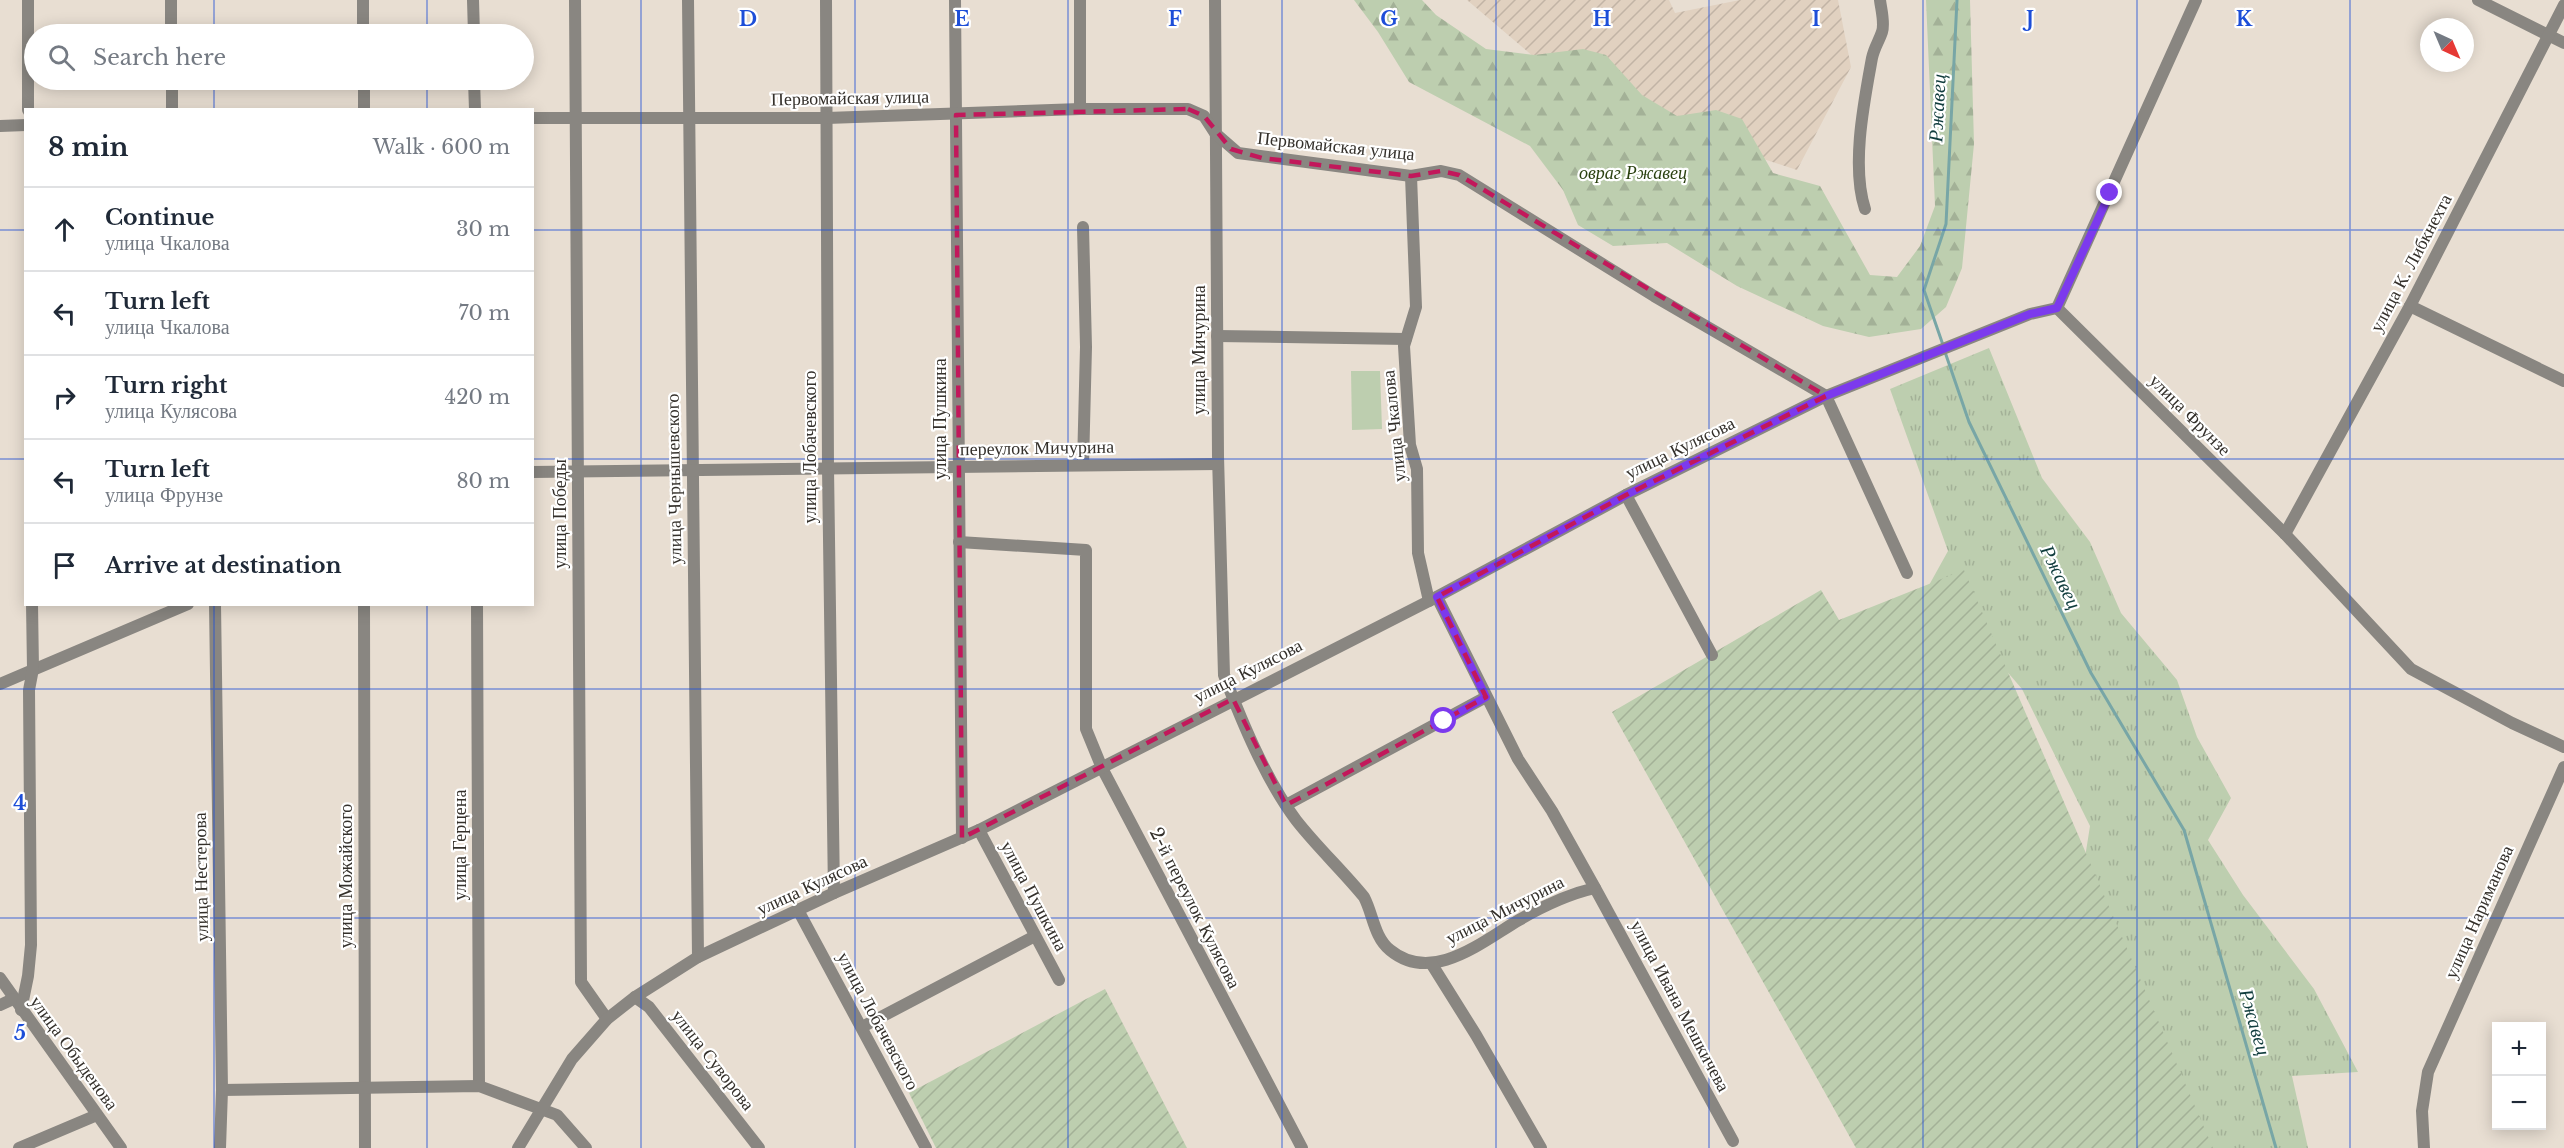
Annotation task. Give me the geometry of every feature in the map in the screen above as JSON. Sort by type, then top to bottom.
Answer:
[{"type":"street","points":[[28,0],[28,24]]},
{"type":"street","points":[[171,0],[171,24]]},
{"type":"street","points":[[363,0],[363,24]]},
{"type":"street","points":[[473,0],[474,24]]},
{"type":"street","name":"улица Победы","points":[[575,0],[581,982],[607,1019]]},
{"type":"street","name":"улица Чернышевского","points":[[688,0],[698,957]]},
{"type":"street","name":"улица Лобачевского","points":[[826,0],[828,468],[834,893]]},
{"type":"street","name":"улица Пушкина","points":[[955,0],[962,838]]},
{"type":"street","points":[[1080,0],[1080,109]]},
{"type":"street","name":"улица Мичурина","points":[[1215,0],[1218,464],[1224,675],[1233,699],[1286,805],[1314,842],[1364,897],[1379,936],[1390,950],[1409,960],[1431,963],[1456,957],[1565,897],[1595,888]]},
{"type":"street","points":[[1865,208],[1859,188],[1859,169],[1874,47],[1883,30],[1880,0]]},
{"type":"street","points":[[2057,308],[2196,0]]},
{"type":"street","points":[[2478,0],[2564,43]]},
{"type":"street","name":"улица К. Либкнехта","points":[[2285,534],[2409,306],[2564,5]]},
{"type":"street","points":[[28,90],[28,108]]},
{"type":"street","points":[[172,90],[172,108]]},
{"type":"street","points":[[364,90],[364,108]]},
{"type":"street","points":[[474,90],[475,108]]},
{"type":"street","name":"Первомайская улица","points":[[534,118],[827,118],[1080,109],[1188,109],[1204,116],[1215,133],[1238,153],[1411,176],[1442,171],[1459,175],[1654,296],[1826,396]]},
{"type":"street","points":[[0,126],[24,125]]},
{"type":"street","name":"улица Чкалова","points":[[1411,176],[1416,306],[1404,346],[1410,445],[1418,469],[1418,553],[1433,599],[1518,759],[1552,811],[1595,888]]},
{"type":"street","points":[[1083,227],[1086,347],[1083,465]]},
{"type":"street","points":[[2409,306],[2564,381]]},
{"type":"street","name":"улица Кулясова","points":[[518,1148],[573,1059],[607,1019],[698,957],[834,893],[962,838],[1433,599],[1626,495],[1826,396],[2030,314],[2057,308]]},
{"type":"street","name":"улица Фрунзе","points":[[2057,308],[2285,534],[2411,669],[2512,723],[2564,747]]},
{"type":"street","points":[[1217,336],[1406,339]]},
{"type":"street","points":[[1826,396],[1907,573]]},
{"type":"street","name":"переулок Мичурина","points":[[534,472],[1218,464]]},
{"type":"street","points":[[1626,495],[1712,655]]},
{"type":"street","name":"2-й переулок Кулясова","points":[[959,542],[1086,550],[1086,729],[1102,768],[1302,1148]]},
{"type":"street","points":[[21,1010],[31,945],[29,690],[33,669],[32,606]]},
{"type":"street","name":"улица Нестерова","points":[[215,606],[222,1090],[220,1148]]},
{"type":"street","name":"улица Можайского","points":[[364,606],[365,1148]]},
{"type":"street","name":"улица Герцена","points":[[477,606],[478,1086]]},
{"type":"street","points":[[0,684],[172,607]]},
{"type":"street","points":[[1286,805],[1486,697]]},
{"type":"street","name":"улица Нариманова","points":[[2424,1148],[2422,1111],[2428,1072],[2564,767]]},
{"type":"street","name":"улица Пушкина","points":[[978,830],[1059,980]]},
{"type":"street","name":"улица Ивана Мешкичева","points":[[1595,888],[1733,1141]]},
{"type":"street","name":"улица Лобачевского","points":[[798,910],[926,1148]]},
{"type":"street","points":[[862,1027],[1035,936]]},
{"type":"street","points":[[1431,963],[1476,1035],[1541,1148]]},
{"type":"street","name":"улица Обыденова","points":[[0,978],[121,1148]]},
{"type":"street","name":"улица Суворова","points":[[635,998],[649,1007],[759,1148]]},
{"type":"street","points":[[0,1005],[13,999]]},
{"type":"street","points":[[222,1090],[478,1086],[540,1111],[556,1115],[586,1148]]},
{"type":"street","points":[[19,1148],[97,1115]]},
{"type":"highlighted area","points":[[1188,109],[1204,116],[1231,149],[1262,158],[1411,176],[1441,171],[1459,175],[1826,396],[1626,495],[1437,597],[1486,697],[1286,805],[1233,699],[962,838],[956,115]]},
{"type":"shaded area","points":[[1467,0],[1669,0],[1675,13],[1740,0],[1838,0],[1851,67],[1797,170],[1673,129],[1535,58]]},
{"type":"green space","name":"овраг Ржавец","points":[[1354,0],[1422,0],[1436,15],[1486,49],[1534,55],[1583,49],[1606,55],[1642,95],[1677,116],[1716,110],[1742,119],[1773,173],[1820,186],[1870,275],[1897,277],[1920,246],[1935,206],[1926,0],[1970,0],[1974,144],[1962,268],[1946,307],[1921,329],[1869,337],[1823,326],[1737,286],[1667,243],[1613,246],[1578,225],[1563,190],[1530,146],[1409,82],[1378,32]]},
{"type":"green space","points":[[1989,348],[2042,478],[2090,542],[2121,613],[2177,680],[2197,737],[2231,798],[2208,840],[2243,895],[2314,989],[2358,1072],[2292,1076],[2308,1148],[2039,1148],[2090,826],[2022,689],[1961,618],[1908,623],[1948,551],[1890,389]]},
{"type":"green space","points":[[1351,371],[1380,371],[1382,429],[1352,430]]},
{"type":"green space","points":[[1964,570],[2213,1148],[1856,1148],[1612,712],[1821,590],[1839,620]]},
{"type":"green space","points":[[1105,989],[1187,1148],[936,1148],[909,1093]]},
{"type":"waterway","name":"Ржавец","points":[[1943,345],[1924,290],[1946,224],[1957,0]]},
{"type":"waterway","name":"Ржавец","points":[[1945,352],[1969,422],[2091,673],[2184,830],[2276,1148]]},
{"type":"route","points":[[1444,721],[1486,697],[1437,597],[1626,495],[1826,396],[2030,314],[2057,308],[2110,193]]}]
